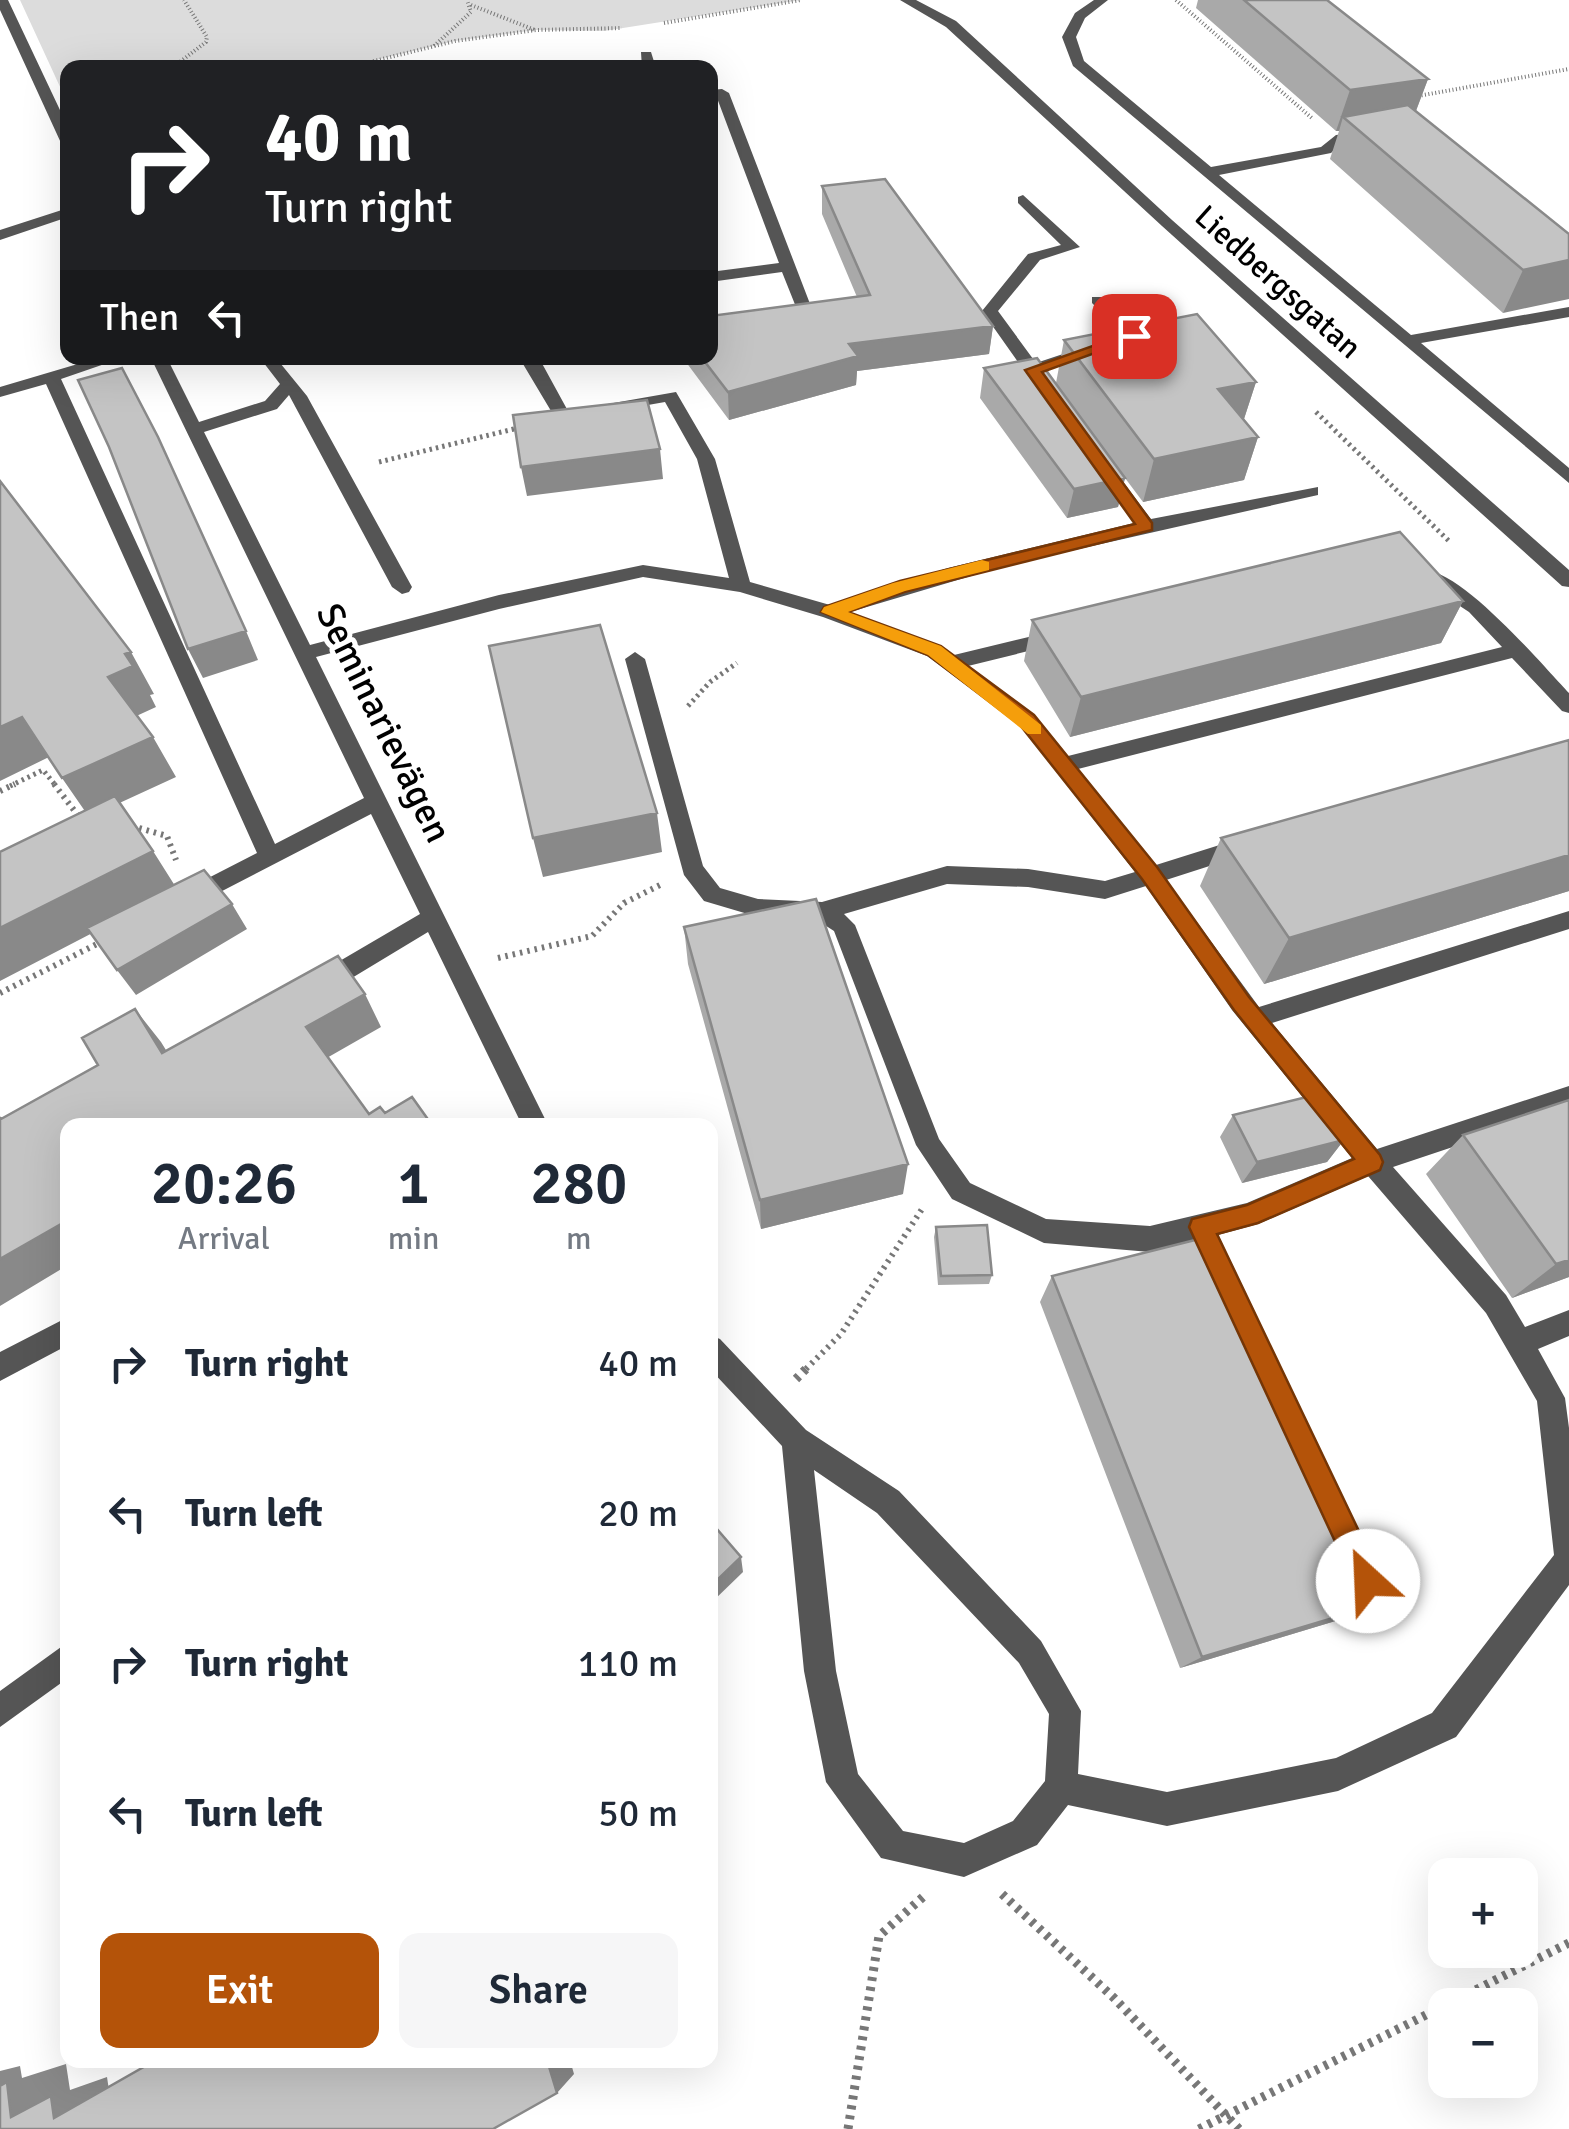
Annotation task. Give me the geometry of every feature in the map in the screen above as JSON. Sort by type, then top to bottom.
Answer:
[{"type":"street","points":[[2,0],[60,125]]},
{"type":"street","name":"Liedbergsgatan","points":[[906,0],[952,24],[1167,223],[1569,581]]},
{"type":"street","points":[[1102,0],[1080,16],[1069,37],[1078,63],[1569,477]]},
{"type":"street","points":[[946,1],[952,24]]},
{"type":"street","points":[[718,93],[722,93],[804,309]]},
{"type":"street","points":[[1205,172],[1326,150],[1336,139],[1381,132]]},
{"type":"street","points":[[1023,200],[1072,247],[1034,257],[990,311],[1055,402]]},
{"type":"street","points":[[0,235],[60,215]]},
{"type":"street","points":[[718,276],[788,267]]},
{"type":"street","points":[[1032,370],[1134,336],[1098,300]]},
{"type":"street","points":[[1407,341],[1569,312]]},
{"type":"street","points":[[0,392],[90,365]]},
{"type":"street","name":"Seminarievägen","points":[[164,365],[532,1118]]},
{"type":"street","points":[[273,365],[288,384],[402,586]]},
{"type":"street","points":[[535,365],[563,417],[670,396],[706,459],[741,586]]},
{"type":"street","points":[[51,376],[270,857]]},
{"type":"street","points":[[195,429],[271,405],[288,384]]},
{"type":"street","points":[[1089,448],[1146,526]]},
{"type":"street","points":[[830,612],[900,587],[1146,526],[1312,491]]},
{"type":"street","points":[[1415,570],[1476,607],[1569,706]]},
{"type":"street","points":[[305,653],[499,602],[644,571],[741,586],[830,612],[934,651],[1027,720],[1149,873],[1254,1019],[1496,1304],[1551,1398],[1569,1558],[1444,1725],[1338,1774],[1167,1809],[1061,1787]]},
{"type":"street","points":[[951,662],[1084,631]]},
{"type":"street","points":[[1063,765],[1516,650]]},
{"type":"street","points":[[635,660],[692,870],[712,896],[758,908],[822,910],[946,875],[1028,878],[1104,890],[1149,873],[1262,842]]},
{"type":"street","points":[[184,901],[378,801]]},
{"type":"street","points":[[822,910],[844,925],[929,1145],[961,1191],[1044,1230],[1150,1239],[1249,1215],[1372,1162],[1569,1097]]},
{"type":"street","points":[[300,996],[434,917]]},
{"type":"street","points":[[1254,1019],[1569,920]]},
{"type":"street","points":[[1201,1227],[1368,1581]]},
{"type":"street","points":[[1518,1342],[1569,1324]]},
{"type":"street","points":[[0,1367],[60,1334]]},
{"type":"street","points":[[718,1357],[796,1440],[888,1502],[1030,1652],[1065,1711],[1061,1787],[1025,1833],[964,1860],[893,1846],[843,1782],[820,1672],[796,1440]]},
{"type":"street","points":[[0,1711],[60,1664]]},
{"type":"path","points":[[181,60],[206,37],[184,0]]},
{"type":"path","points":[[432,47],[471,12],[467,0]]},
{"type":"path","points":[[654,24],[801,0]]},
{"type":"path","points":[[1176,0],[1336,139]]},
{"type":"path","points":[[471,6],[536,30]]},
{"type":"path","points":[[379,60],[536,30],[604,31],[638,26]]},
{"type":"path","points":[[1409,98],[1569,70]]},
{"type":"path","points":[[339,472],[563,417]]},
{"type":"path","points":[[654,730],[689,706],[710,682],[736,663]]},
{"type":"path","points":[[0,790],[44,770],[76,817],[96,820]]},
{"type":"path","points":[[115,823],[153,829],[167,836],[184,901]]},
{"type":"path","points":[[458,967],[592,936],[624,903],[692,870]]},
{"type":"path","points":[[0,993],[99,944]]},
{"type":"path","points":[[766,1408],[842,1334],[947,1170]]},
{"type":"path","points":[[848,2129],[879,1936],[964,1860],[1114,1998],[1239,2129]]},
{"type":"path","points":[[1199,2129],[1569,1943]]},
{"type":"shaded area","points":[[20,0],[801,0],[604,31],[536,30],[455,41],[375,60],[60,60],[60,87]]},
{"type":"building","points":[[1244,0],[1327,0],[1428,79],[1350,90]]},
{"type":"building","points":[[1408,105],[1569,234],[1569,260],[1523,270],[1343,117]]},
{"type":"building","points":[[885,179],[993,326],[849,344],[858,356],[728,392],[707,365],[718,365],[718,315],[870,295],[822,186]]},
{"type":"building","points":[[1197,314],[1256,382],[1218,389],[1258,437],[1154,459],[1064,340]]},
{"type":"building","points":[[1037,358],[1125,478],[1074,489],[984,368]]},
{"type":"building","points":[[122,368],[158,437],[246,631],[188,649],[109,447],[78,380]]},
{"type":"building","points":[[647,400],[660,449],[521,467],[513,415]]},
{"type":"building","points":[[0,481],[131,652],[125,654],[133,666],[108,677],[153,737],[62,778],[22,717],[0,727]]},
{"type":"building","points":[[1400,532],[1463,601],[1081,697],[1032,620]]},
{"type":"building","points":[[600,625],[657,813],[533,838],[489,646]]},
{"type":"building","points":[[1569,740],[1569,855],[1289,938],[1221,838]]},
{"type":"building","points":[[115,796],[153,851],[0,928],[0,852]]},
{"type":"building","points":[[204,870],[232,904],[117,970],[87,928]]},
{"type":"building","points":[[816,899],[908,1164],[760,1200],[684,927]]},
{"type":"building","points":[[338,956],[365,994],[306,1027],[369,1114],[380,1107],[385,1113],[412,1097],[427,1118],[60,1118],[60,1225],[0,1259],[0,1118],[98,1065],[82,1038],[135,1009],[162,1053]]},
{"type":"building","points":[[1319,1094],[1344,1140],[1257,1162],[1233,1115]]},
{"type":"building","points":[[1569,1100],[1569,1260],[1556,1264],[1463,1135]]},
{"type":"building","points":[[987,1225],[992,1275],[941,1276],[936,1227]]},
{"type":"building","points":[[1203,1238],[1373,1606],[1202,1657],[1052,1276]]},
{"type":"building","points":[[718,1530],[741,1557],[718,1579]]},
{"type":"building","points":[[142,2068],[549,2068],[557,2093],[493,2129],[0,2129],[0,2086],[7,2082],[11,2117],[51,2096],[54,2118]]},
{"type":"slow traffic","points":[[982,566],[900,587],[830,612],[934,651],[1035,729]]},
{"type":"route","points":[[1134,336],[1032,370],[1146,526],[900,587],[830,612],[934,651],[1027,720],[1149,873],[1242,1003],[1372,1162],[1249,1215],[1201,1227],[1368,1581]]}]
